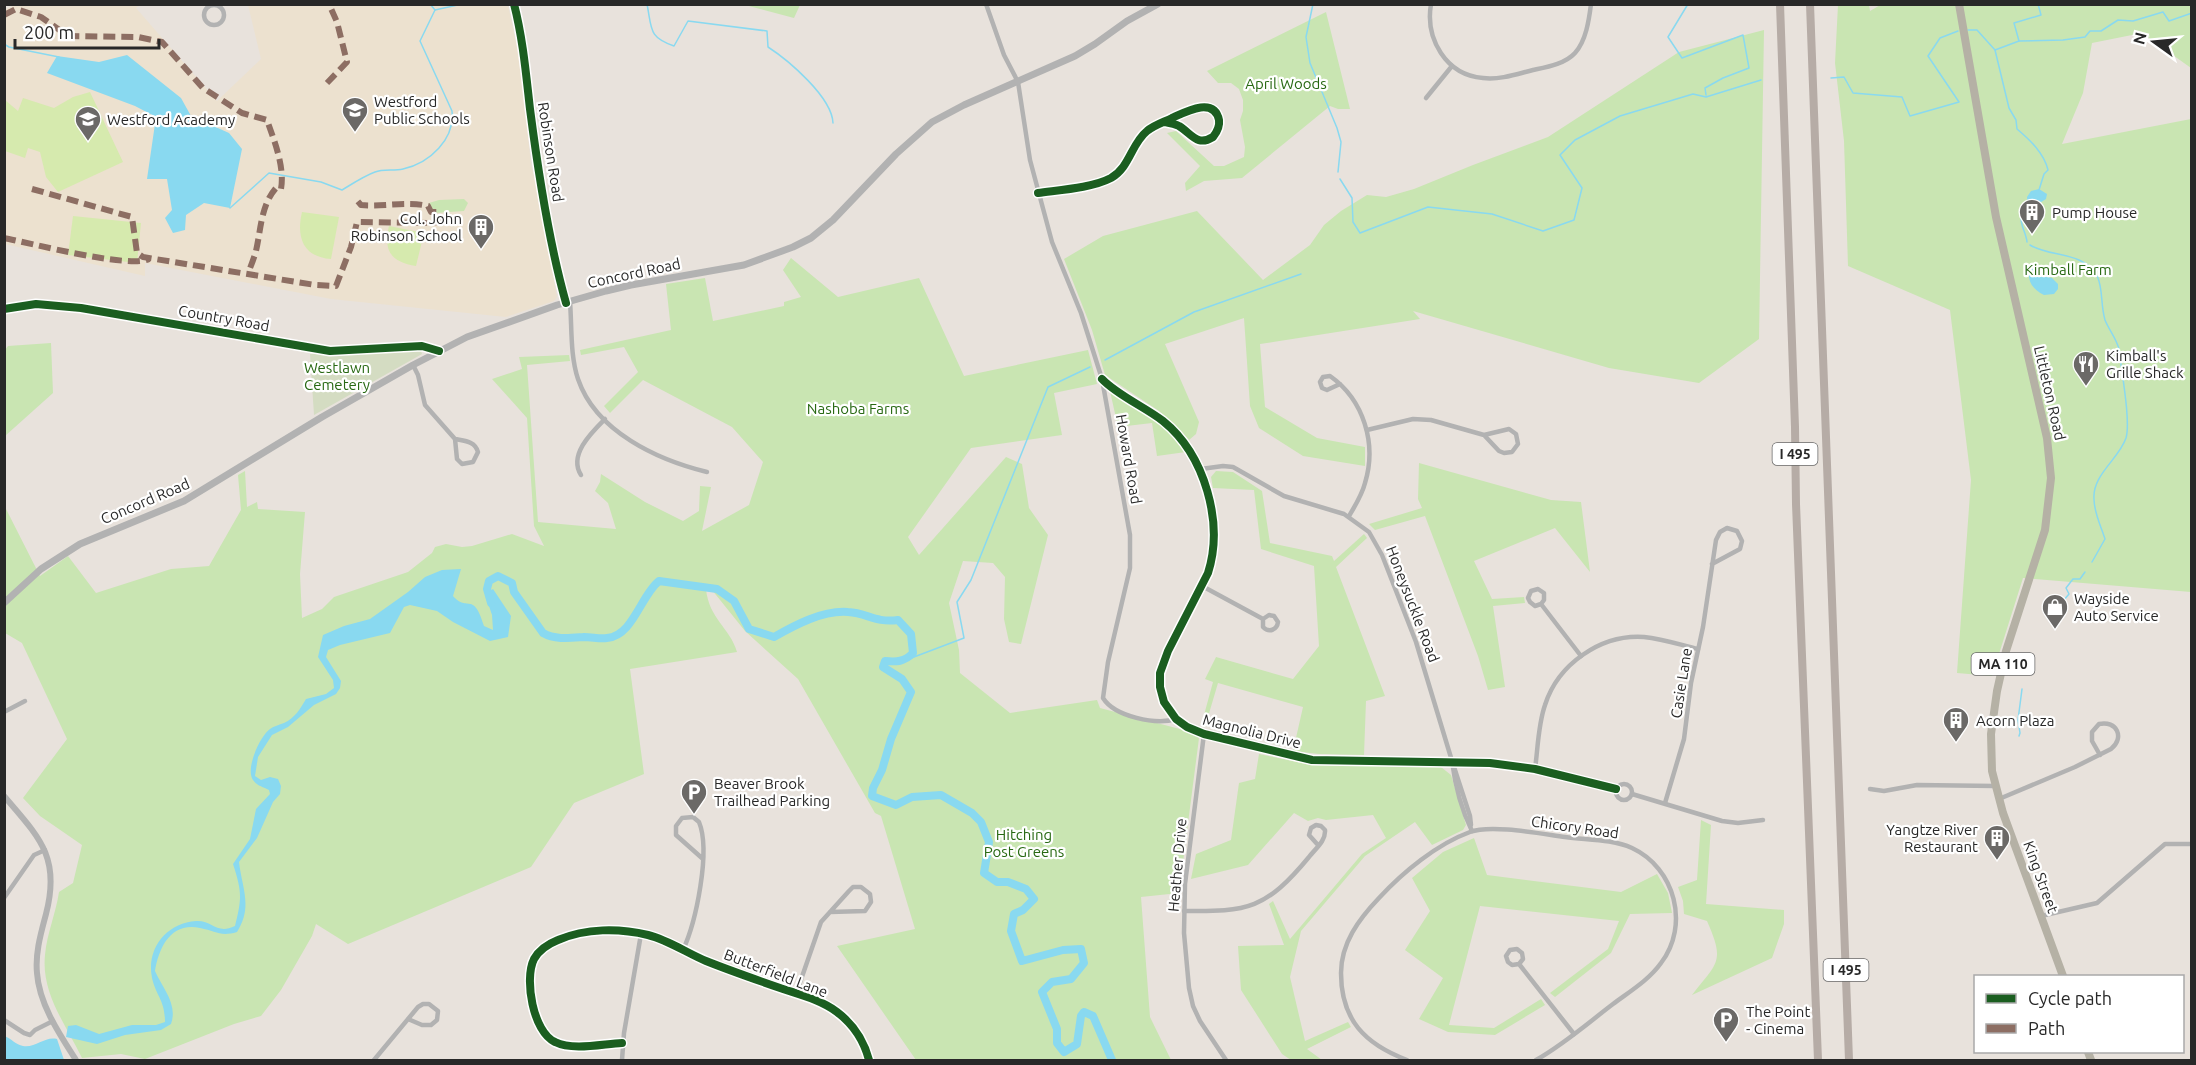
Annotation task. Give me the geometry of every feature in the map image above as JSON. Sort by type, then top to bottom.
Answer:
[{"type":"highway","name":"I 495","points":[[1780,4],[1796,515],[1818,1060]]},
{"type":"highway","name":"I 495","points":[[1810,4],[1849,1060]]},
{"type":"main road","name":"Littleton Road","points":[[1959,4],[1996,217],[2047,438],[2051,478],[2045,530],[2008,642],[1997,691],[1991,734],[1995,786]]},
{"type":"main road","name":"Concord Road","points":[[4,603],[41,569],[80,544],[184,501],[322,417],[467,337],[568,302],[631,285],[744,264],[793,247],[811,238],[833,220],[896,154],[932,123],[964,105],[1075,56],[1127,21],[1157,5]]},
{"type":"main road","name":"King Street","points":[[1995,786],[2063,975]]},
{"type":"street","name":"Robinson Road","points":[[514,4],[558,274],[568,302],[578,379],[586,396],[605,419],[646,451],[707,472]]},
{"type":"street","name":"Howard Road","points":[[986,4],[1004,55],[1018,82],[1030,160],[1038,194],[1052,242],[1081,313],[1102,379],[1130,535],[1128,580],[1108,662],[1103,698],[1110,706],[1131,716],[1157,722],[1176,720]]},
{"type":"street","points":[[1431,4],[1429,19],[1433,39],[1439,51],[1452,66],[1470,76],[1490,79],[1564,61],[1576,52],[1582,43],[1591,4]]},
{"type":"street","points":[[212,5],[221,8],[224,16],[220,24],[213,26],[206,22],[203,16],[205,6],[212,5]]},
{"type":"street","points":[[1426,98],[1452,66]]},
{"type":"street","points":[[1038,194],[1101,182],[1112,177],[1125,166],[1144,133],[1165,122],[1193,109],[1204,107],[1215,113],[1219,126],[1213,137],[1200,141],[1178,126],[1165,122]]},
{"type":"street","name":"Country Road","points":[[4,309],[36,304],[81,308],[330,351],[422,346],[439,351]]},
{"type":"street","points":[[413,365],[425,405],[455,439],[457,459],[462,464],[473,462],[478,456],[475,446],[455,439]]},
{"type":"street","points":[[1102,379],[1145,407],[1172,429],[1187,446],[1201,469],[1205,484],[1214,541],[1212,562],[1168,651],[1160,673],[1162,696],[1176,720]]},
{"type":"street","points":[[1340,384],[1356,402],[1367,430],[1370,449],[1369,469],[1364,487],[1349,516]]},
{"type":"street","points":[[581,475],[577,467],[580,450],[605,419]]},
{"type":"street","points":[[1367,430],[1424,419],[1440,421],[1484,435],[1502,453],[1509,453],[1517,446],[1517,436],[1509,429],[1484,435]]},
{"type":"street","name":"Honeysuckle Road","points":[[1201,469],[1233,467],[1284,496],[1349,516],[1371,535],[1382,555],[1424,664],[1452,761]]},
{"type":"street","name":"Casie Lane","points":[[1665,802],[1682,747],[1691,682],[1698,649],[1712,564],[1717,537],[1719,532],[1727,528],[1737,531],[1742,538],[1740,549],[1712,564]]},
{"type":"street","points":[[1202,586],[1263,619]]},
{"type":"street","points":[[1542,604],[1581,656]]},
{"type":"street","points":[[1535,769],[1542,717],[1548,697],[1559,678],[1581,656],[1610,642],[1632,638],[1653,638],[1698,649]]},
{"type":"street","points":[[4,712],[25,701]]},
{"type":"street","name":"Magnolia Drive","points":[[1176,720],[1204,734],[1312,760],[1452,761],[1535,769],[1616,789]]},
{"type":"street","points":[[1999,799],[2067,771],[2100,755],[2113,748],[2118,741],[2118,732],[2110,724],[2099,724],[2092,732],[2092,741],[2100,755]]},
{"type":"street","name":"Heather Drive","points":[[1204,734],[1185,884],[1184,912],[1190,997],[1200,1021],[1226,1060]]},
{"type":"street","points":[[1452,761],[1459,776],[1472,831]]},
{"type":"street","name":"Magnolia Drive","points":[[1620,784],[1627,784],[1632,789],[1632,794],[1628,799],[1621,799],[1617,796],[1616,789],[1620,784]]},
{"type":"street","points":[[1870,789],[1884,790],[1917,784],[1995,786]]},
{"type":"street","name":"Magnolia Drive","points":[[1632,794],[1665,802],[1722,821],[1738,823],[1763,820]]},
{"type":"street","points":[[4,796],[31,828],[45,850],[51,866],[51,897],[38,948],[37,973],[42,995],[54,1024],[76,1060]]},
{"type":"street","points":[[683,950],[695,916],[703,859],[700,824],[693,817],[682,818],[675,826],[676,835],[703,859]]},
{"type":"street","name":"Chicory Road","points":[[1407,1060],[1377,1047],[1356,1026],[1343,995],[1342,957],[1355,928],[1384,892],[1437,850],[1472,831],[1504,830],[1621,844],[1648,859],[1668,883],[1675,902],[1676,923],[1672,943],[1663,962],[1648,977],[1536,1060]]},
{"type":"street","points":[[2041,916],[2097,903],[2165,844],[2192,844]]},
{"type":"street","points":[[1184,912],[1226,912],[1257,904],[1284,886],[1318,845]]},
{"type":"street","points":[[4,898],[32,858],[45,850]]},
{"type":"street","points":[[796,994],[820,926],[830,912],[853,887],[864,888],[870,894],[871,902],[865,911],[830,912]]},
{"type":"street","points":[[622,1043],[561,1045],[550,1040],[542,1032],[537,1021],[530,981],[530,970],[541,950],[564,937],[602,930],[641,934],[622,1043],[622,1060]]},
{"type":"street","name":"Butterfield Lane","points":[[641,934],[658,938],[715,964],[825,1005],[843,1017],[861,1040],[869,1060]]},
{"type":"street","points":[[1519,964],[1574,1034]]},
{"type":"street","points":[[374,1060],[408,1019],[423,1004],[432,1005],[438,1011],[437,1020],[431,1025],[422,1025],[408,1019]]},
{"type":"street","points":[[4,1020],[30,1035],[54,1024]]},
{"type":"shaded area","name":"Westford Public Schools","points":[[15,5],[140,5],[136,8],[217,101],[261,59],[248,5],[508,5],[520,61],[531,164],[557,297],[554,301],[506,317],[331,299],[145,263],[145,276],[5,244],[4,10]]},
{"type":"green space","points":[[800,4],[794,18],[745,5]]},
{"type":"green space","name":"Kimball Farm","points":[[1882,4],[2191,5],[2191,68],[2142,33],[2092,43],[2083,93],[2062,144],[2191,119],[2191,592],[2023,578],[1992,676],[1957,673],[1971,480],[1950,310],[1848,266],[1844,141],[1835,63],[1838,5],[1869,5],[1870,11]]},
{"type":"green space","name":"April Woods","points":[[1326,12],[1350,109],[1330,106],[1242,178],[1204,181],[1186,191],[1185,183],[1200,166],[1167,133],[1176,131],[1214,166],[1224,166],[1244,157],[1245,147],[1240,120],[1243,100],[1239,89],[1231,83],[1218,83],[1207,71]]},
{"type":"green space","points":[[1764,30],[1759,339],[1699,383],[1609,368],[1413,311],[1420,319],[1260,344],[1265,407],[1317,438],[1365,447],[1365,466],[1303,456],[1259,428],[1250,406],[1244,318],[1165,344],[1199,422],[1196,434],[1189,440],[1159,411],[1105,375],[1092,330],[1064,259],[1103,236],[1197,211],[1263,280],[1310,245],[1324,225],[1341,211],[1367,195],[1386,197],[1414,189],[1548,137],[1679,52]]},
{"type":"green space","points":[[90,92],[123,162],[58,192],[46,177],[40,152],[28,148],[25,158],[5,151],[5,100],[18,111],[23,98],[54,108],[73,97]]},
{"type":"green space","points":[[464,199],[468,203],[464,211],[431,213],[428,209],[429,203],[439,200]]},
{"type":"green space","points":[[302,212],[339,217],[331,259],[314,254],[304,244],[300,230]]},
{"type":"green space","points":[[73,216],[141,223],[137,263],[68,255]]},
{"type":"green space","points":[[389,226],[424,233],[416,266],[400,262],[391,254],[387,242]]},
{"type":"green space","points":[[791,258],[838,297],[919,278],[964,376],[1088,350],[1097,384],[1054,393],[1062,435],[971,448],[908,537],[919,555],[1006,457],[1022,464],[1029,508],[1048,535],[1021,644],[1009,642],[1004,619],[1005,577],[993,563],[963,561],[949,603],[959,650],[960,673],[1010,713],[1097,700],[1100,708],[1195,733],[1199,738],[1179,893],[1141,897],[1150,1017],[1171,1060],[916,1060],[837,946],[915,929],[881,816],[875,813],[798,679],[745,631],[712,590],[706,589],[711,608],[730,636],[737,652],[630,669],[644,774],[574,803],[531,867],[348,944],[316,924],[312,936],[281,990],[261,1016],[234,1024],[145,1059],[121,1054],[82,1058],[51,996],[45,969],[45,955],[59,892],[73,883],[82,845],[40,816],[23,798],[67,739],[22,643],[5,633],[4,505],[40,576],[68,556],[96,593],[171,569],[209,566],[241,510],[238,475],[245,471],[247,507],[257,502],[258,509],[305,512],[300,574],[302,618],[322,609],[334,597],[408,572],[432,553],[435,547],[446,544],[472,546],[512,534],[544,546],[534,526],[527,418],[492,379],[522,369],[519,357],[569,355],[570,361],[527,365],[538,522],[616,529],[608,503],[595,491],[601,474],[645,502],[683,521],[699,511],[700,486],[711,487],[702,531],[749,505],[763,462],[732,427],[643,380],[610,413],[604,406],[638,372],[624,347],[581,355],[580,350],[671,330],[666,284],[705,278],[713,321],[784,306],[784,302],[801,297],[783,270]]},
{"type":"green space","points":[[51,343],[53,393],[5,436],[5,350],[8,346]]},
{"type":"green space","name":"Westlawn Cemetery","points":[[420,348],[422,354],[314,415],[310,354]]},
{"type":"green space","points":[[1108,382],[1143,404],[1164,421],[1193,451],[1157,456],[1152,423],[1118,427]]},
{"type":"green space","points":[[1419,463],[1551,500],[1581,502],[1590,572],[1555,528],[1474,561],[1492,599],[1524,597],[1525,603],[1493,606],[1505,687],[1488,690],[1478,656],[1425,516],[1375,530],[1369,524],[1422,508],[1418,499]]},
{"type":"green space","points":[[1216,471],[1233,472],[1262,491],[1270,543],[1332,556],[1334,561],[1364,534],[1367,538],[1336,567],[1385,696],[1366,701],[1364,755],[1293,751],[1303,707],[1218,683],[1205,727],[1201,726],[1213,682],[1205,679],[1216,657],[1293,679],[1319,646],[1314,566],[1261,549],[1254,490],[1213,488],[1211,477]]},
{"type":"green space","points":[[1259,754],[1311,765],[1441,767],[1451,775],[1466,825],[1463,830],[1432,845],[1415,822],[1365,856],[1301,931],[1290,977],[1305,1041],[1348,1022],[1351,1027],[1307,1049],[1322,1060],[1291,1060],[1282,1054],[1241,990],[1238,946],[1284,945],[1269,904],[1273,901],[1290,939],[1362,854],[1386,838],[1373,815],[1326,820],[1318,818],[1308,821],[1294,813],[1248,865],[1191,879],[1196,854],[1231,840],[1239,783],[1255,779]]},
{"type":"green space","points":[[1701,820],[1711,825],[1706,904],[1784,910],[1784,924],[1772,958],[1692,995],[1713,968],[1717,954],[1707,921],[1684,914],[1683,901],[1678,887],[1697,880]]},
{"type":"green space","points":[[1474,838],[1487,875],[1621,892],[1657,874],[1668,893],[1672,913],[1630,914],[1611,953],[1555,997],[1550,993],[1608,949],[1619,921],[1480,906],[1449,1025],[1494,1028],[1541,999],[1545,1005],[1495,1035],[1448,1032],[1419,1019],[1443,978],[1405,950],[1430,911],[1412,878],[1443,852]]},
{"type":"water","points":[[127,55],[181,98],[191,116],[229,133],[242,149],[230,208],[204,203],[186,215],[185,230],[173,233],[165,218],[172,210],[167,179],[147,179],[156,117],[135,106],[47,73],[57,56],[99,62]]},
{"type":"water","points":[[2039,189],[2047,194],[2046,199],[2038,204],[2045,215],[2032,231],[2029,227],[2027,197],[2031,191]]},
{"type":"water","points":[[2032,263],[2037,267],[2034,274],[2052,278],[2058,284],[2058,289],[2054,294],[2044,295],[2032,285],[2029,273]]},
{"type":"water","points":[[461,569],[453,596],[458,601],[473,605],[484,626],[493,630],[492,615],[485,594],[493,589],[511,616],[508,637],[490,641],[437,611],[410,605],[404,607],[390,633],[328,650],[326,657],[341,681],[340,688],[336,694],[314,705],[288,727],[272,735],[258,757],[255,776],[261,780],[270,777],[278,779],[281,786],[280,794],[273,802],[257,838],[239,862],[245,906],[242,923],[237,932],[222,934],[190,927],[181,929],[168,938],[163,945],[155,971],[171,1003],[173,1017],[171,1024],[161,1030],[125,1035],[97,1044],[66,1037],[68,1026],[76,1025],[99,1034],[132,1025],[156,1025],[165,1022],[164,1008],[152,978],[152,957],[156,947],[168,932],[186,923],[202,921],[223,929],[235,926],[240,895],[233,864],[250,839],[256,809],[270,794],[269,790],[253,780],[252,761],[258,745],[270,729],[291,719],[306,699],[326,694],[334,688],[333,680],[318,657],[323,635],[370,619],[425,577],[442,570]]},
{"type":"water","points":[[4,1036],[23,1046],[48,1039],[57,1039],[64,1060],[5,1060]]},
{"type":"waterway","points":[[430,4],[435,10]]},
{"type":"waterway","points":[[230,208],[269,173],[321,182],[342,190],[375,172],[413,166],[439,148],[449,131],[452,111],[420,41],[435,10],[462,4]]},
{"type":"waterway","points":[[647,4],[655,35],[674,46],[688,21],[767,31],[768,47],[808,80],[825,102],[833,123]]},
{"type":"waterway","points":[[1313,4],[1306,37],[1310,63],[1341,142],[1338,172]]},
{"type":"waterway","points":[[1688,4],[1668,37],[1682,58],[1743,35],[1749,68],[1705,88],[1706,95]]},
{"type":"waterway","points":[[1968,30],[1977,30],[1995,50],[2019,41],[2014,23],[2041,15],[2038,4]]},
{"type":"waterway","points":[[2019,41],[2085,37],[2090,31],[2101,31],[2118,20],[2133,21],[2163,12],[2169,21],[2192,13]]},
{"type":"waterway","points":[[1831,78],[1844,77],[1853,93],[1902,97],[1910,116],[1959,102],[1928,56],[1940,38],[1958,31]]},
{"type":"waterway","points":[[4,44],[59,57]]},
{"type":"waterway","points":[[1995,50],[2009,108],[2016,120],[2017,129],[2040,152],[2048,170],[2044,174],[2039,190]]},
{"type":"waterway","points":[[1340,179],[1352,198],[1353,222],[1360,233],[1428,207],[1492,214],[1543,231],[1574,220],[1582,188],[1560,155],[1575,140],[1620,116],[1693,94],[1706,97],[1761,80]]},
{"type":"waterway","points":[[2027,213],[2021,215],[2021,219],[2027,242]]},
{"type":"waterway","points":[[2030,245],[2079,260],[2094,271],[2100,286],[2105,320],[2119,349],[2127,408],[2126,438],[2123,446],[2097,482],[2095,509],[2105,539],[2092,562]]},
{"type":"waterway","points":[[1105,360],[1194,312],[1301,274]]},
{"type":"waterway","points":[[906,660],[964,638],[957,602],[971,580],[1048,387],[1090,367]]},
{"type":"waterway","points":[[2058,607],[2069,594],[2066,588],[2073,579],[2080,579],[2085,572]]},
{"type":"waterway","points":[[491,603],[487,589],[489,581],[498,576],[512,583],[514,592],[543,633],[563,638],[616,636],[630,623],[659,581],[717,589],[734,601],[749,629],[774,637],[810,619],[829,613],[855,613],[883,620],[898,620],[911,634],[913,653],[900,661],[885,661],[883,667],[902,679],[911,692],[891,739],[872,796],[896,805],[912,797],[941,795],[972,813],[981,822],[989,842],[984,873],[997,882],[1008,882],[1026,889],[1034,899],[1023,910],[1014,914],[1011,931],[1022,961],[1063,950],[1081,949],[1084,963],[1071,979],[1052,982],[1042,992],[1057,1029],[1057,1043],[1064,1052],[1077,1044],[1081,1016],[1084,1012],[1093,1016],[1112,1060]]},
{"type":"waterway","points":[[2019,736],[2018,720],[2022,689]]},
{"type":"marked path","points":[[327,83],[347,62],[337,22],[329,4]]},
{"type":"marked path","points":[[4,15],[16,9],[41,17],[68,36],[138,37],[162,42],[203,88],[242,113],[267,120],[276,145],[282,181],[281,189],[276,188],[267,202],[256,251],[248,273]]},
{"type":"marked path","points":[[32,189],[132,217],[137,253],[143,257],[315,285],[336,286],[351,247],[357,222],[439,222],[438,212],[431,212],[428,206],[361,205],[355,198]]},
{"type":"marked path","points":[[4,238],[122,261],[149,259]]},
{"type":"cycle path","points":[[514,4],[522,43],[545,207],[566,303]]},
{"type":"cycle path","points":[[1038,193],[1085,186],[1111,178],[1127,162],[1137,142],[1147,131],[1184,112],[1205,107],[1216,113],[1219,120],[1218,129],[1213,137],[1203,141],[1179,126],[1165,122]]},
{"type":"cycle path","points":[[4,309],[36,304],[81,308],[330,351],[422,346],[439,351]]},
{"type":"cycle path","points":[[1102,379],[1163,421],[1178,435],[1200,471],[1212,512],[1214,533],[1208,573],[1168,651],[1160,673],[1160,687],[1164,702],[1176,719],[1187,727],[1204,734],[1312,760],[1490,763],[1535,769],[1616,789]]},
{"type":"cycle path","points":[[622,1043],[570,1046],[555,1042],[547,1036],[536,1017],[530,991],[531,968],[534,959],[547,945],[580,933],[603,930],[626,931],[655,937],[706,961],[811,998],[831,1008],[853,1027],[869,1060]]},
{"type":"place","name":"Westford Public Schools","points":[[355,133]]},
{"type":"place","name":"Westford Academy","points":[[88,142]]},
{"type":"place","name":"Pump House","points":[[2032,235]]},
{"type":"place","name":"Col. John Robinson School","points":[[481,250]]},
{"type":"place","name":"Kimball's Grille Shack","points":[[2086,387]]},
{"type":"place","name":"Wayside Auto Service","points":[[2055,630]]},
{"type":"place","name":"Acorn Plaza","points":[[1956,743]]},
{"type":"place","name":"Beaver Brook Trailhead Parking","points":[[694,815]]},
{"type":"place","name":"Yangtze River Restaurant","points":[[1997,861]]},
{"type":"place","name":"The Point - Cinema","points":[[1726,1043]]},
{"type":"park label","name":"Nashoba Farms","points":[[858,408]]},
{"type":"park label","name":"Hitching Post Greens","points":[[1024,842]]}]
